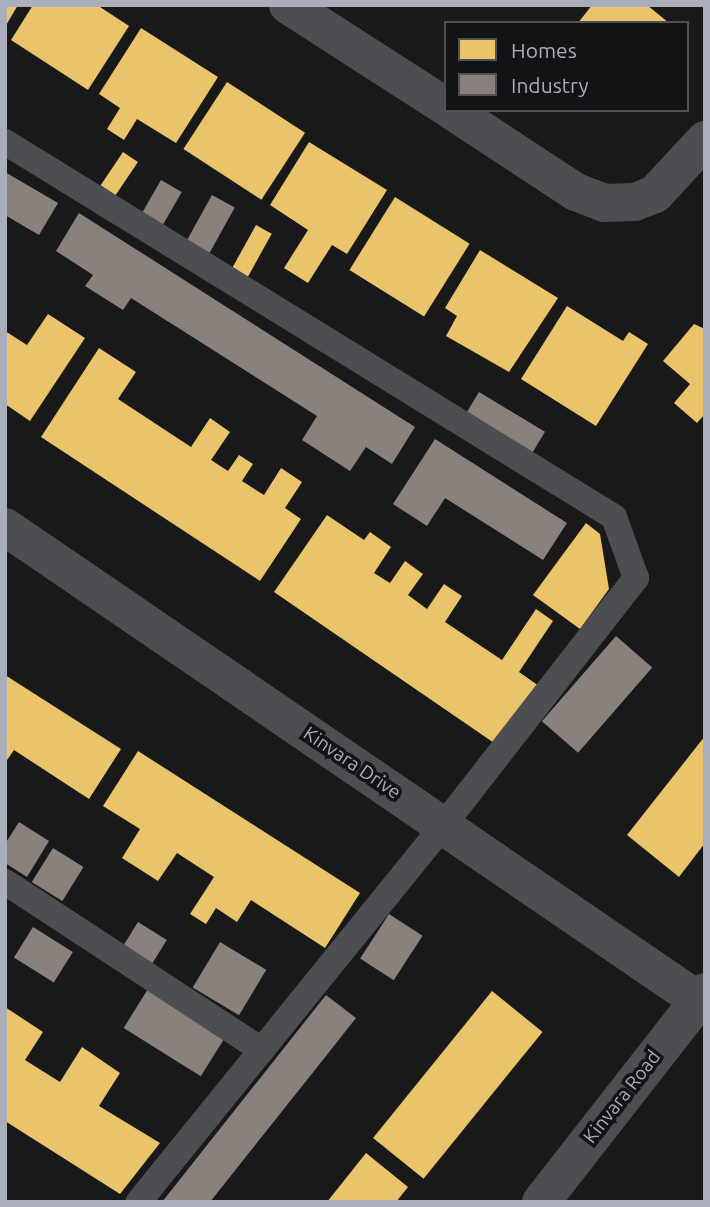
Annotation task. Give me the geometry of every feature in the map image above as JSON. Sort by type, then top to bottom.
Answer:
[{"type":"street","points":[[288,5],[444,106]]},
{"type":"street","points":[[453,112],[576,192],[604,204],[635,202],[655,194],[705,140]]},
{"type":"street","name":"Kinvara Drive","points":[[5,527],[443,826],[701,996]]},
{"type":"street","name":"Kinvara Road","points":[[541,1202],[701,996]]},
{"type":"lane","points":[[5,142],[614,517],[636,578],[443,826],[139,1202]]},
{"type":"lane","points":[[5,882],[262,1050]]},
{"type":"building: Homes","points":[[5,5],[18,5],[5,27]]},
{"type":"building: Homes","points":[[33,5],[97,5],[129,26],[88,90],[11,40]]},
{"type":"building: Homes","points":[[592,5],[647,5],[667,21],[580,21]]},
{"type":"building: Homes","points":[[141,28],[218,77],[176,143],[137,119],[124,140],[107,129],[120,108],[99,94]]},
{"type":"building: Homes","points":[[227,82],[305,133],[261,200],[183,149]]},
{"type":"building: Homes","points":[[309,142],[387,190],[347,254],[332,245],[308,283],[284,268],[308,230],[270,205]]},
{"type":"building: Homes","points":[[123,152],[138,162],[116,195],[101,185]]},
{"type":"building: Homes","points":[[395,197],[470,244],[424,317],[349,270]]},
{"type":"building: Homes","points":[[256,225],[272,234],[248,277],[232,269]]},
{"type":"building: Homes","points":[[480,250],[558,298],[509,372],[446,336],[457,316],[445,308]]},
{"type":"building: Homes","points":[[567,306],[623,341],[629,332],[648,344],[596,426],[521,379]]},
{"type":"building: Homes","points":[[48,314],[85,338],[30,421],[5,404],[5,331],[27,345]]},
{"type":"building: Homes","points":[[694,324],[705,329],[705,414],[697,423],[674,403],[690,384],[663,361]]},
{"type":"building: Homes","points":[[99,348],[136,372],[118,399],[191,447],[210,418],[230,432],[211,460],[228,471],[239,455],[253,464],[242,481],[264,495],[281,468],[302,482],[285,508],[301,519],[260,581],[41,437]]},
{"type":"building: Homes","points":[[327,515],[364,540],[370,532],[391,547],[374,573],[390,583],[405,561],[423,574],[408,595],[427,609],[444,584],[462,596],[445,622],[502,660],[536,609],[553,621],[519,672],[539,686],[497,745],[274,592]]},
{"type":"building: Homes","points":[[586,523],[600,534],[609,589],[580,629],[533,595]]},
{"type":"building: Homes","points":[[5,675],[121,749],[89,799],[14,750],[5,763]]},
{"type":"building: Homes","points":[[705,736],[705,843],[679,877],[627,835]]},
{"type":"building: Homes","points":[[138,751],[360,893],[325,948],[251,900],[237,922],[216,908],[206,924],[190,914],[214,877],[177,853],[158,881],[122,858],[140,829],[103,806]]},
{"type":"building: Homes","points":[[492,991],[543,1032],[424,1179],[373,1138]]},
{"type":"building: Homes","points":[[5,1007],[43,1032],[25,1060],[60,1082],[82,1047],[120,1073],[99,1106],[160,1143],[120,1194],[5,1121]]},
{"type":"building: Homes","points":[[366,1153],[408,1187],[396,1202],[327,1202]]},
{"type":"building: Industry","points":[[5,172],[58,203],[39,235],[5,215]]},
{"type":"building: Industry","points":[[161,180],[182,192],[162,227],[141,215]]},
{"type":"building: Industry","points":[[212,195],[235,208],[210,253],[187,240]]},
{"type":"building: Industry","points":[[79,213],[415,427],[392,464],[366,447],[350,471],[302,440],[317,416],[131,298],[123,310],[85,286],[93,275],[56,251]]},
{"type":"building: Industry","points":[[479,392],[545,432],[531,456],[465,416]]},
{"type":"building: Industry","points":[[435,439],[567,523],[543,560],[445,498],[427,526],[393,504]]},
{"type":"building: Industry","points":[[616,636],[652,667],[578,753],[542,721]]},
{"type":"building: Industry","points":[[19,822],[49,841],[27,877],[5,863],[5,844]]},
{"type":"building: Industry","points":[[53,848],[84,867],[62,901],[32,882]]},
{"type":"building: Industry","points":[[389,914],[423,936],[394,980],[360,958]]},
{"type":"building: Industry","points":[[138,922],[167,940],[153,963],[124,945]]},
{"type":"building: Industry","points":[[33,927],[73,952],[54,982],[14,958]]},
{"type":"building: Industry","points":[[220,942],[266,970],[239,1015],[193,987]]},
{"type":"building: Industry","points":[[148,989],[225,1037],[201,1076],[124,1028]]},
{"type":"building: Industry","points":[[326,995],[356,1018],[326,1056],[210,1202],[162,1202]]}]
